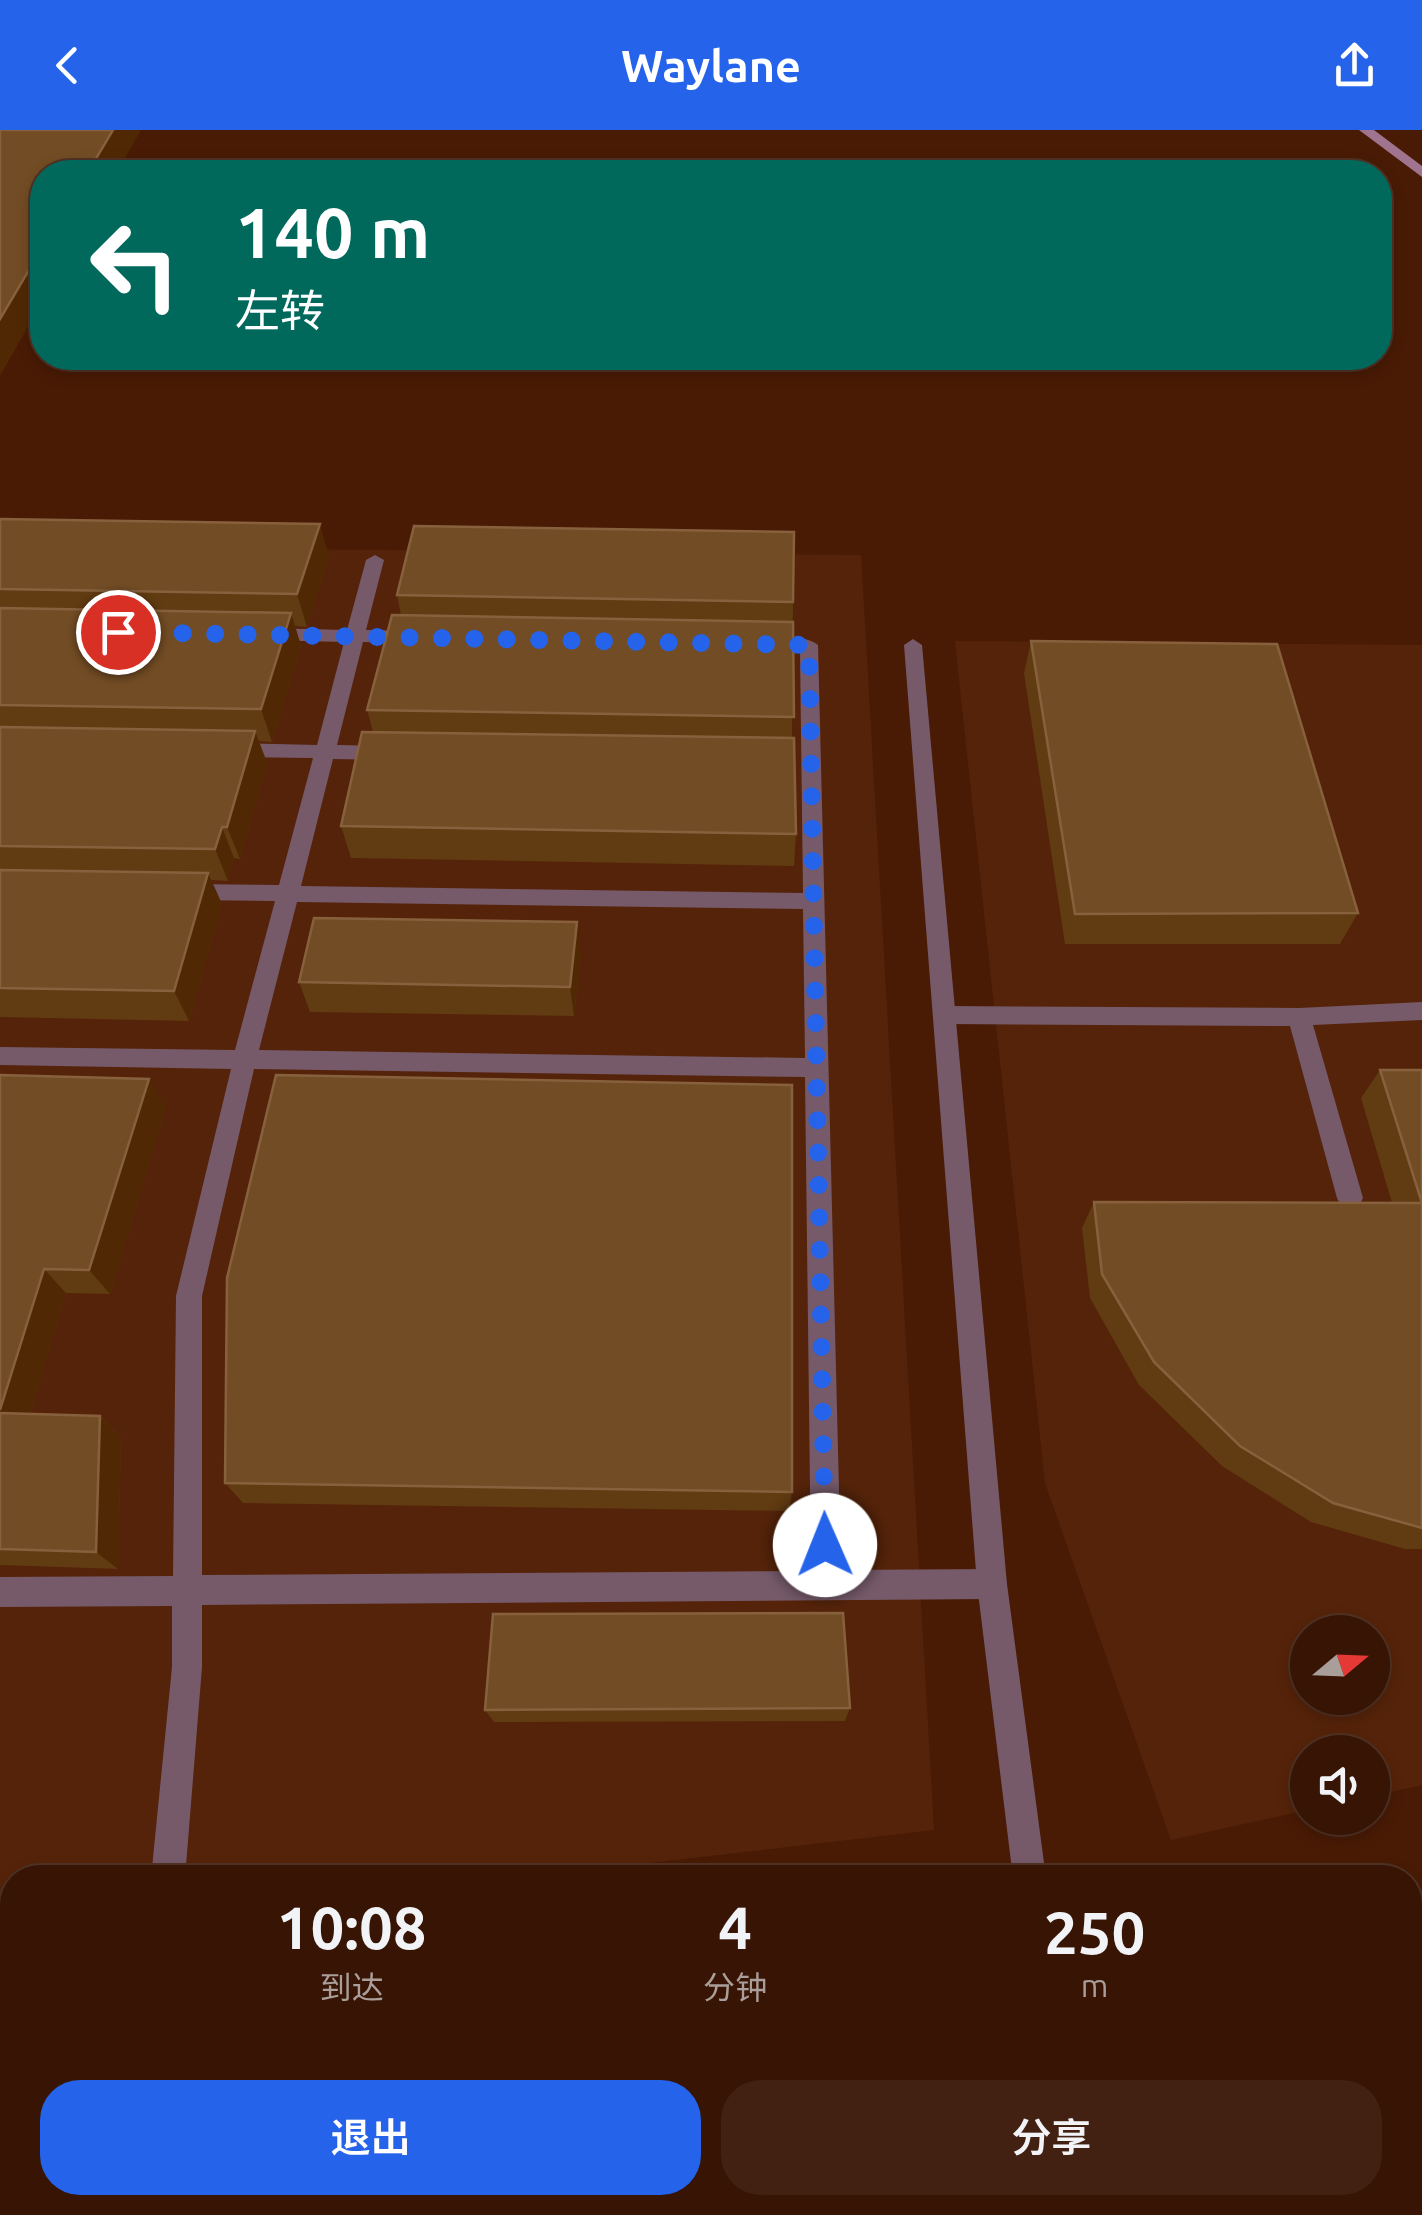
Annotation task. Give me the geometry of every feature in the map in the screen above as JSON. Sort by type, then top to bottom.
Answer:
[{"type":"main road","points":[[1366,130],[1422,173]]},
{"type":"street","points":[[169,1865],[187,1667],[189,1296],[245,1058],[375,560]]},
{"type":"street","points":[[237,634],[434,637]]},
{"type":"street","points":[[730,643],[809,645],[801,759],[814,901],[826,1585]]},
{"type":"street","points":[[913,645],[992,1584],[1028,1865]]},
{"type":"street","points":[[210,750],[422,753]]},
{"type":"street","points":[[154,891],[814,901]]},
{"type":"street","points":[[945,1015],[1299,1017],[1422,1011]]},
{"type":"street","points":[[1299,1017],[1350,1198]]},
{"type":"street","points":[[0,1056],[816,1068]]},
{"type":"street","points":[[0,1592],[992,1584]]},
{"type":"shaded area","points":[[0,546],[861,555],[934,1830],[633,1865],[0,1865]]},
{"type":"shaded area","points":[[955,641],[1422,645],[1422,1785],[1390,1792],[1390,1735],[1290,1735],[1290,1814],[1171,1840],[1045,1483]]},
{"type":"building","points":[[0,130],[113,130],[95,160],[30,160],[30,268],[0,319]]},
{"type":"building","points":[[0,519],[320,524],[297,594],[0,589]]},
{"type":"building","points":[[414,526],[794,532],[793,602],[397,595]]},
{"type":"building","points":[[0,608],[291,613],[261,709],[0,705]]},
{"type":"building","points":[[392,615],[793,622],[794,717],[367,710]]},
{"type":"building","points":[[1031,641],[1277,644],[1358,913],[1075,914]]},
{"type":"building","points":[[0,727],[255,731],[227,827],[222,827],[215,849],[0,846]]},
{"type":"building","points":[[362,732],[794,738],[796,834],[341,826]]},
{"type":"building","points":[[0,870],[208,873],[174,991],[0,988]]},
{"type":"building","points":[[314,918],[577,922],[570,987],[299,982]]},
{"type":"building","points":[[1380,1070],[1422,1070],[1422,1203]]},
{"type":"building","points":[[0,1075],[149,1079],[89,1270],[44,1269],[0,1410]]},
{"type":"building","points":[[276,1075],[792,1085],[792,1492],[225,1483],[227,1278]]},
{"type":"building","points":[[1094,1202],[1422,1203],[1422,1528],[1333,1503],[1240,1446],[1154,1362],[1102,1274]]},
{"type":"building","points":[[0,1413],[100,1416],[96,1552],[0,1549]]},
{"type":"building","points":[[843,1613],[850,1708],[485,1710],[493,1614]]},
{"type":"route","points":[[118,632],[809,645],[825,1545]]}]
